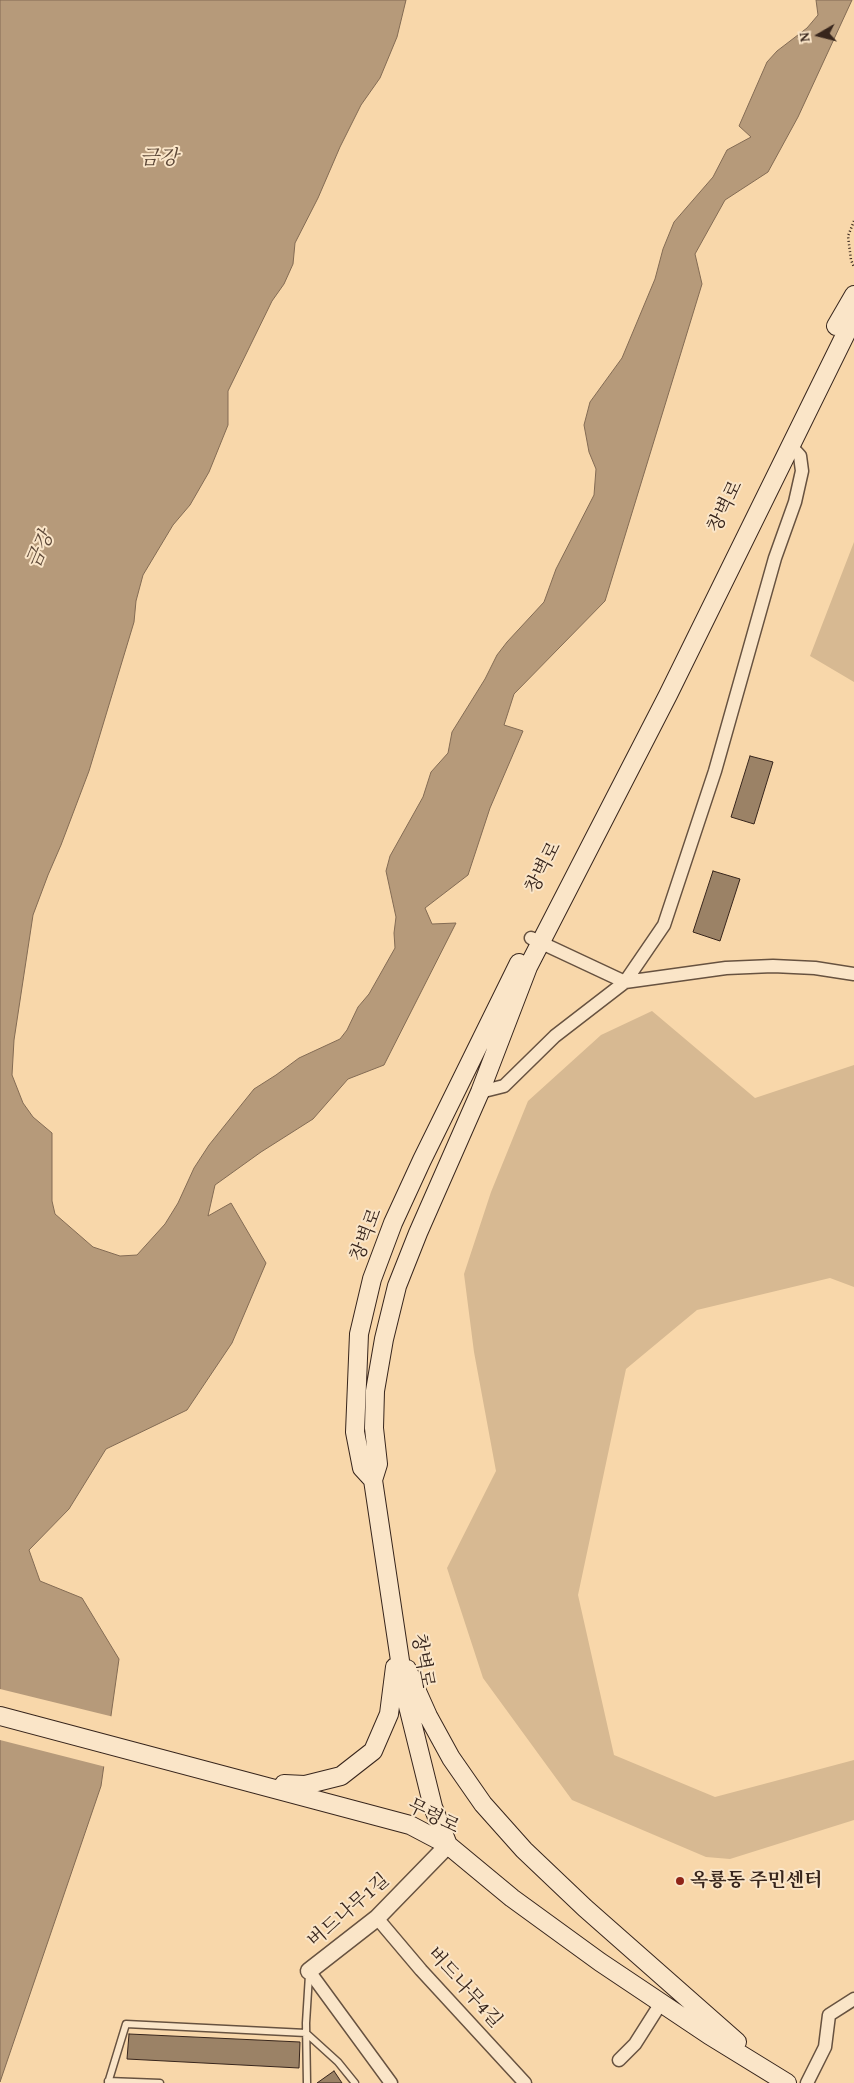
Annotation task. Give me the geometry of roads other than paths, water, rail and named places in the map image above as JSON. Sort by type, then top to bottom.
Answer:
[{"type":"main road","name":"창벽로","points":[[448,1845],[433,1807],[405,1694],[373,1480],[378,1464],[374,1428],[375,1391],[396,1286],[480,1092],[528,967],[536,940],[834,330],[854,295]]},
{"type":"main road","name":"창벽로","points":[[373,1480],[362,1468],[355,1432],[359,1334],[372,1279],[393,1223],[422,1160],[536,940],[668,695],[854,317]]},
{"type":"main road","points":[[256,1784],[305,1785],[341,1776],[373,1752],[389,1714],[397,1646]]},
{"type":"main road","points":[[397,1646],[428,1716],[451,1758],[483,1804],[524,1850],[585,1908],[777,2081]]},
{"type":"main road","name":"무령로","points":[[0,1716],[410,1825],[448,1845],[512,1898],[600,1962],[777,2081]]},
{"type":"street","points":[[480,1092],[504,1086],[555,1036],[625,982],[664,925],[715,771],[772,568],[795,502],[802,471],[800,456],[790,446]]},
{"type":"street","points":[[536,940],[625,982],[726,968],[773,966],[815,968],[854,974]]},
{"type":"street","name":"버드나무1길","points":[[391,2083],[309,1971],[377,1918],[448,1845]]},
{"type":"street","name":"버드나무4길","points":[[377,1918],[421,1970],[524,2083]]},
{"type":"street","points":[[807,2083],[825,2047],[828,2015],[854,1999]]},
{"type":"street","points":[[619,2060],[635,2044],[661,2003]]},
{"type":"lane","points":[[307,2083],[306,2033],[309,1971]]},
{"type":"lane","points":[[160,2083],[108,2082],[126,2024],[306,2033],[338,2062],[355,2083]]},
{"type":"water","name":"금강","points":[[0,0],[406,0],[397,37],[380,78],[361,105],[340,147],[318,198],[295,243],[293,264],[284,284],[272,301],[228,391],[228,425],[209,472],[190,505],[173,525],[143,575],[136,601],[134,622],[89,771],[33,915],[14,1040],[12,1075],[23,1103],[33,1117],[52,1133],[52,1201],[55,1214],[93,1247],[120,1256],[137,1255],[165,1224],[178,1203],[194,1168],[209,1145],[254,1089],[299,1058],[340,1039],[347,1030],[358,1007],[369,994],[395,948],[396,917],[386,871],[390,856],[423,797],[431,772],[448,753],[452,732],[485,679],[497,655],[544,602],[556,569],[594,495],[596,469],[589,452],[584,425],[590,402],[622,358],[655,279],[663,249],[674,222],[713,177],[727,150],[751,137],[739,126],[767,62],[777,51],[807,28],[818,15],[816,0],[852,0],[798,117],[768,172],[725,200],[695,254],[702,284],[605,601],[514,694],[504,725],[523,731],[490,808],[468,875],[425,908],[432,924],[456,923],[384,1065],[348,1079],[313,1119],[261,1152],[215,1185],[208,1216],[231,1203],[266,1263],[232,1343],[187,1410],[106,1449],[69,1509],[29,1550],[40,1581],[82,1598],[119,1659],[101,1786],[0,2082]]},
{"type":"place","name":"옥룡동 주민센터","points":[[680,1881]]}]
